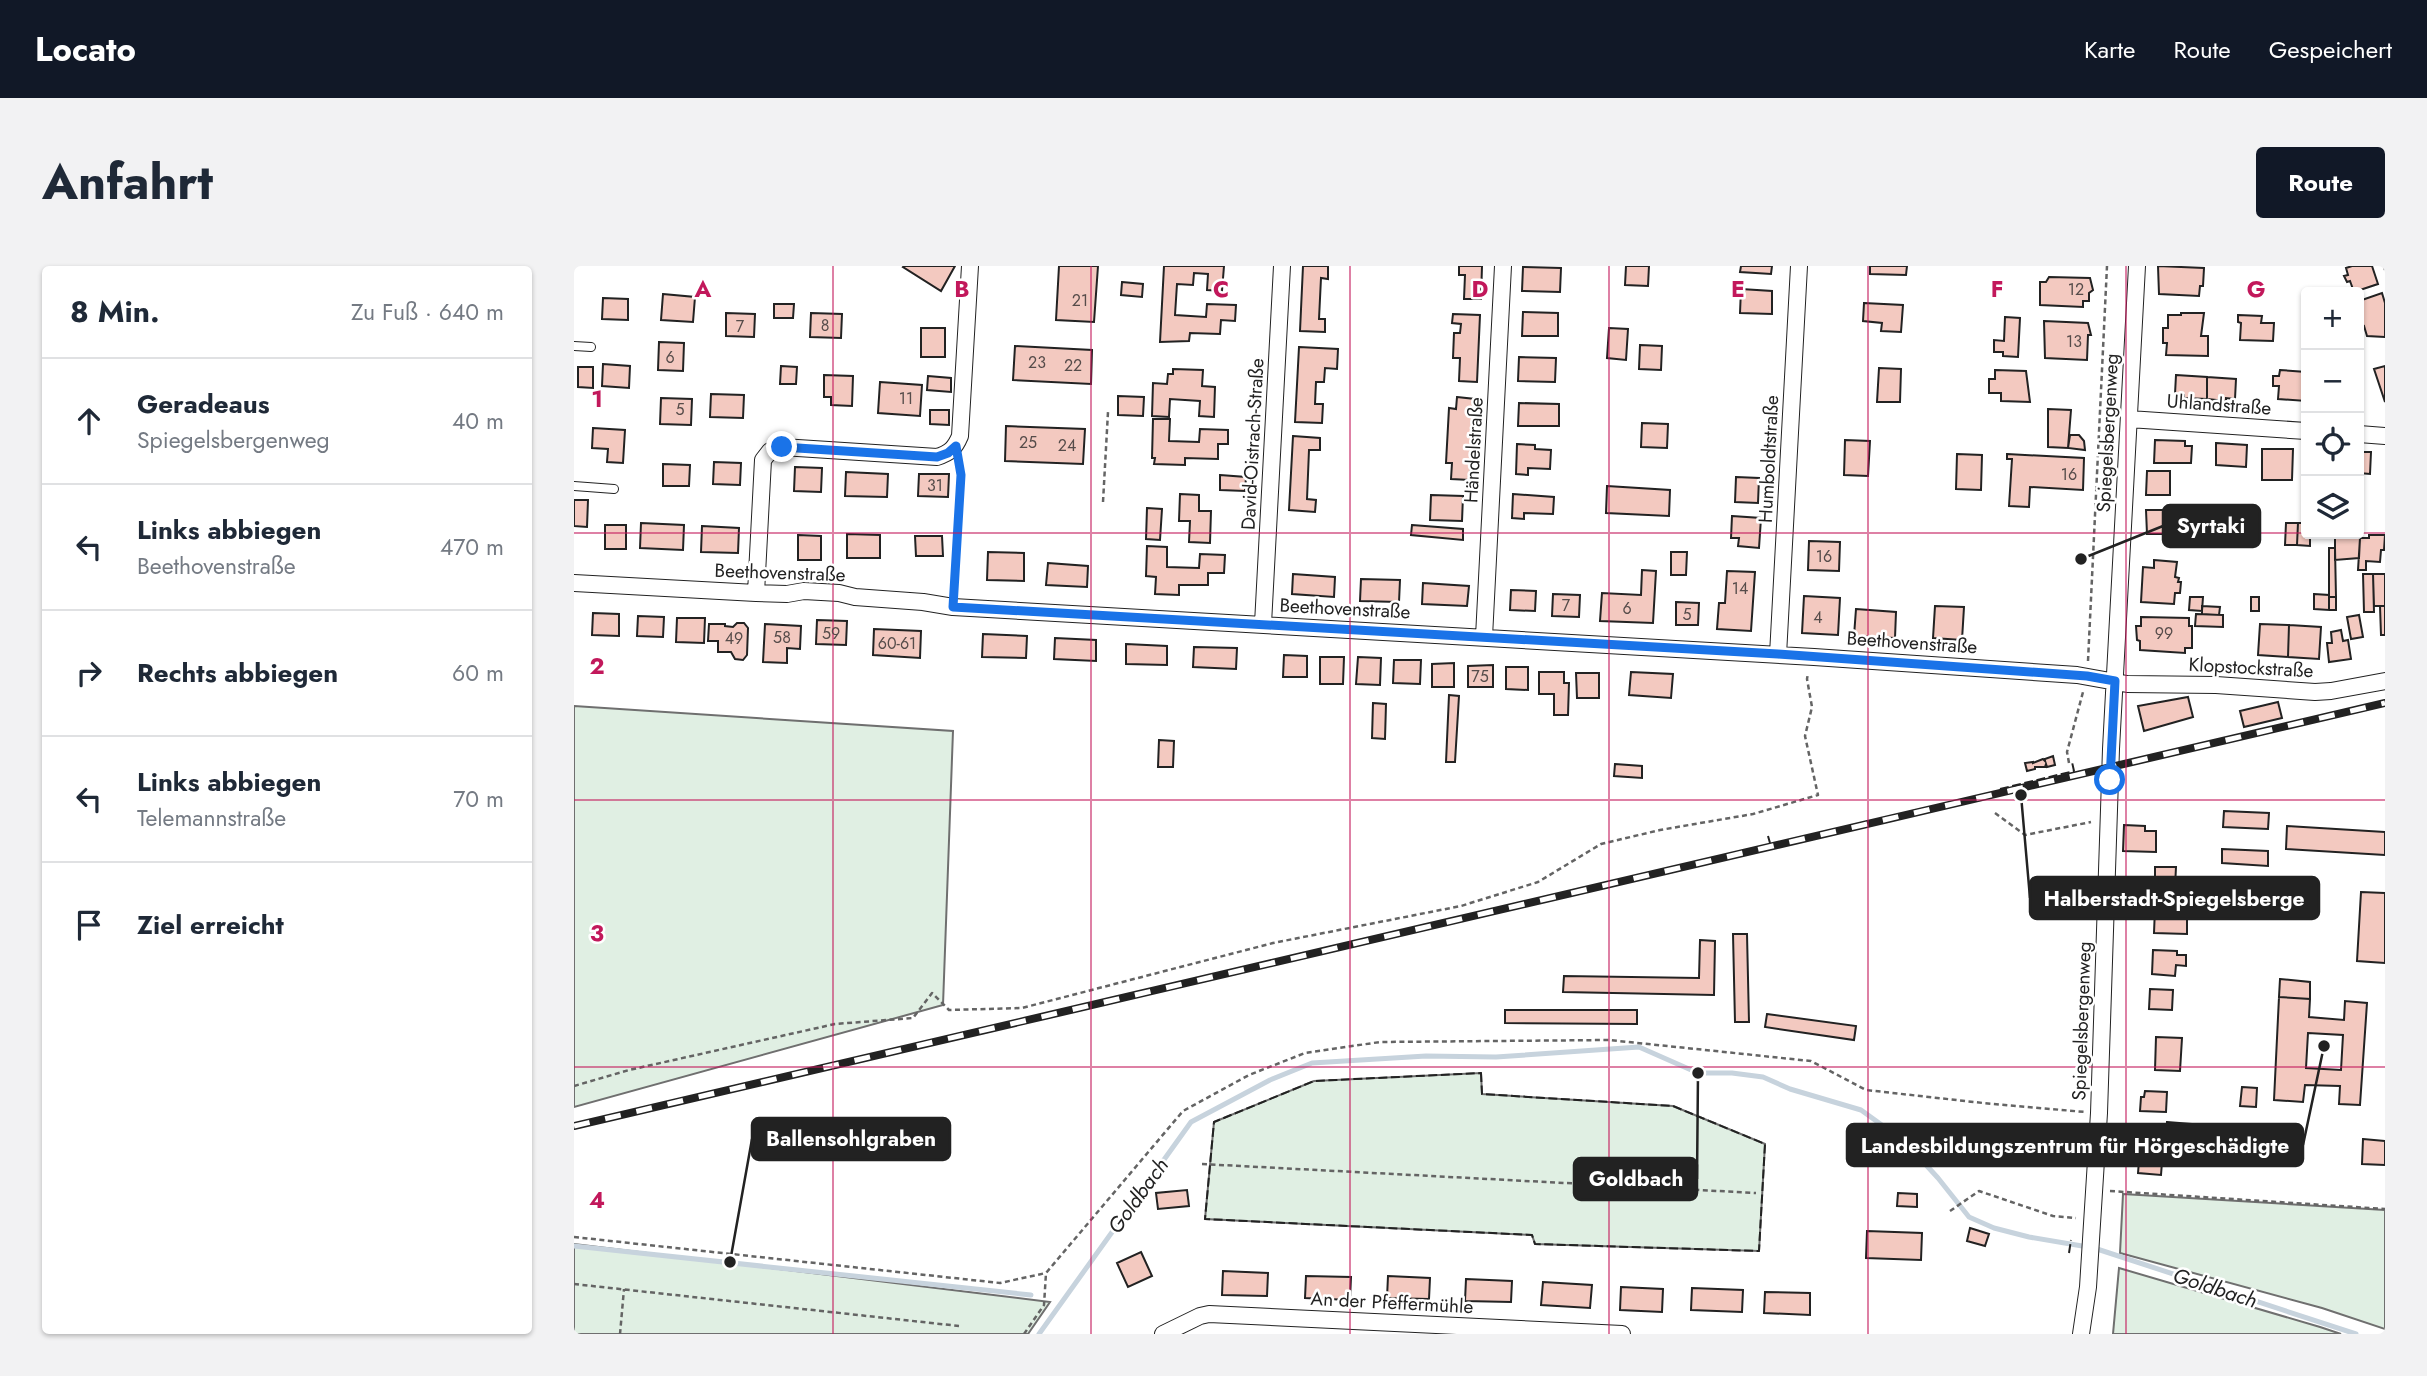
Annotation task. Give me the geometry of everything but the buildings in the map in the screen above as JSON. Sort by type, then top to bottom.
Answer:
[{"type":"street","points":[[756,593],[762,460],[770,451],[782,447],[937,457],[956,446],[960,436],[970,266]]},
{"type":"street","name":"David-Oistrach-Straße","points":[[1263,624],[1282,266]]},
{"type":"street","name":"Händelstraße","points":[[1484,637],[1503,266]]},
{"type":"street","name":"Humboldtstraße","points":[[1778,654],[1799,266]]},
{"type":"street","name":"Spiegelsbergenweg","points":[[2081,1334],[2087,1306],[2098,1113],[2115,681],[2137,266]]},
{"type":"street","name":"Uhlandstraße","points":[[2129,419],[2301,431]]},
{"type":"street","points":[[2364,434],[2385,436]]},
{"type":"street","name":"Beethovenstraße","points":[[574,583],[756,593],[839,593],[953,607],[1778,654],[2087,676],[2115,681]]},
{"type":"street","name":"Klopstockstraße","points":[[2115,681],[2315,692],[2385,681]]},
{"type":"street","name":"An der Pfeffermühle","points":[[1163,1334],[1209,1314],[1622,1334]]},
{"type":"lane","points":[[574,346],[591,347]]},
{"type":"lane","points":[[574,486],[614,489]]},
{"type":"path","points":[[2069,763],[2067,752],[2087,676],[2107,266]]},
{"type":"path","points":[[1103,502],[1108,412]]},
{"type":"path","points":[[953,607],[961,475],[956,446]]},
{"type":"path","points":[[574,1086],[667,1061],[835,1024],[913,1018],[932,993],[949,1010],[1022,1008],[1273,943],[1461,906],[1538,882],[1601,844],[1660,830],[1753,814],[1818,795],[1805,736],[1812,707],[1807,679],[1814,657]]},
{"type":"path","points":[[1995,813],[2025,835],[2110,818]]},
{"type":"path","points":[[574,1237],[1000,1283],[1045,1273],[1183,1111],[1249,1075],[1305,1053],[1380,1042],[1609,1040],[1811,1061],[1866,1090],[2098,1113]]},
{"type":"path","points":[[1202,1164],[1756,1193]]},
{"type":"path","points":[[2092,1190],[2385,1209]]},
{"type":"path","points":[[1950,1211],[1979,1191],[2053,1216],[2091,1219]]},
{"type":"path","points":[[1024,1334],[1044,1305],[1045,1273]]},
{"type":"path","points":[[574,1284],[959,1325]]},
{"type":"path","points":[[620,1334],[624,1289]]},
{"type":"green space","points":[[574,706],[953,731],[943,1005],[574,1107]]},
{"type":"green space","points":[[1481,1073],[1482,1094],[1673,1106],[1765,1144],[1759,1251],[1535,1244],[1532,1235],[1205,1219],[1214,1122],[1314,1081]]},
{"type":"green space","points":[[2123,1194],[2385,1210],[2385,1329],[2322,1308],[2120,1253]]},
{"type":"green space","points":[[574,1244],[1050,1302],[1028,1334],[574,1334]]},
{"type":"green space","points":[[2119,1268],[2320,1327],[2341,1334],[2113,1334]]},
{"type":"waterway","name":"Goldbach","points":[[1039,1334],[1191,1122],[1270,1080],[1312,1063],[1426,1056],[1496,1057],[1639,1047],[1698,1073],[1763,1077],[1790,1089],[1861,1110],[1904,1141],[1969,1217],[1994,1228],[2094,1248],[2356,1334]]},
{"type":"waterway","points":[[574,1246],[1031,1295]]},
{"type":"railway","points":[[574,1126],[2385,703]]},
{"type":"fence","points":[[2000,789],[2074,771],[2072,762]]},
{"type":"fence","points":[[1768,836],[1770,843]]},
{"type":"fence","points":[[1481,1073],[1482,1094],[1673,1106],[1765,1144],[1759,1251],[1535,1244],[1532,1235],[1205,1219],[1214,1122],[1314,1081],[1481,1073]]},
{"type":"fence","points":[[2069,1253],[2071,1240]]},
{"type":"place","name":"Syrtaki","points":[[2081,559]]},
{"type":"place","name":"Halberstadt-Spiegelsberge","points":[[2021,795]]},
{"type":"place","name":"Landesbildungszentrum für Hörgeschädigte","points":[[2324,1046]]},
{"type":"place","name":"Goldbach","points":[[1698,1073]]},
{"type":"place","name":"Ballensohlgraben","points":[[730,1262]]},
{"type":"route","points":[[782,447],[937,457],[956,446],[961,475],[953,607],[1778,654],[2087,676],[2115,681],[2110,780]]}]
